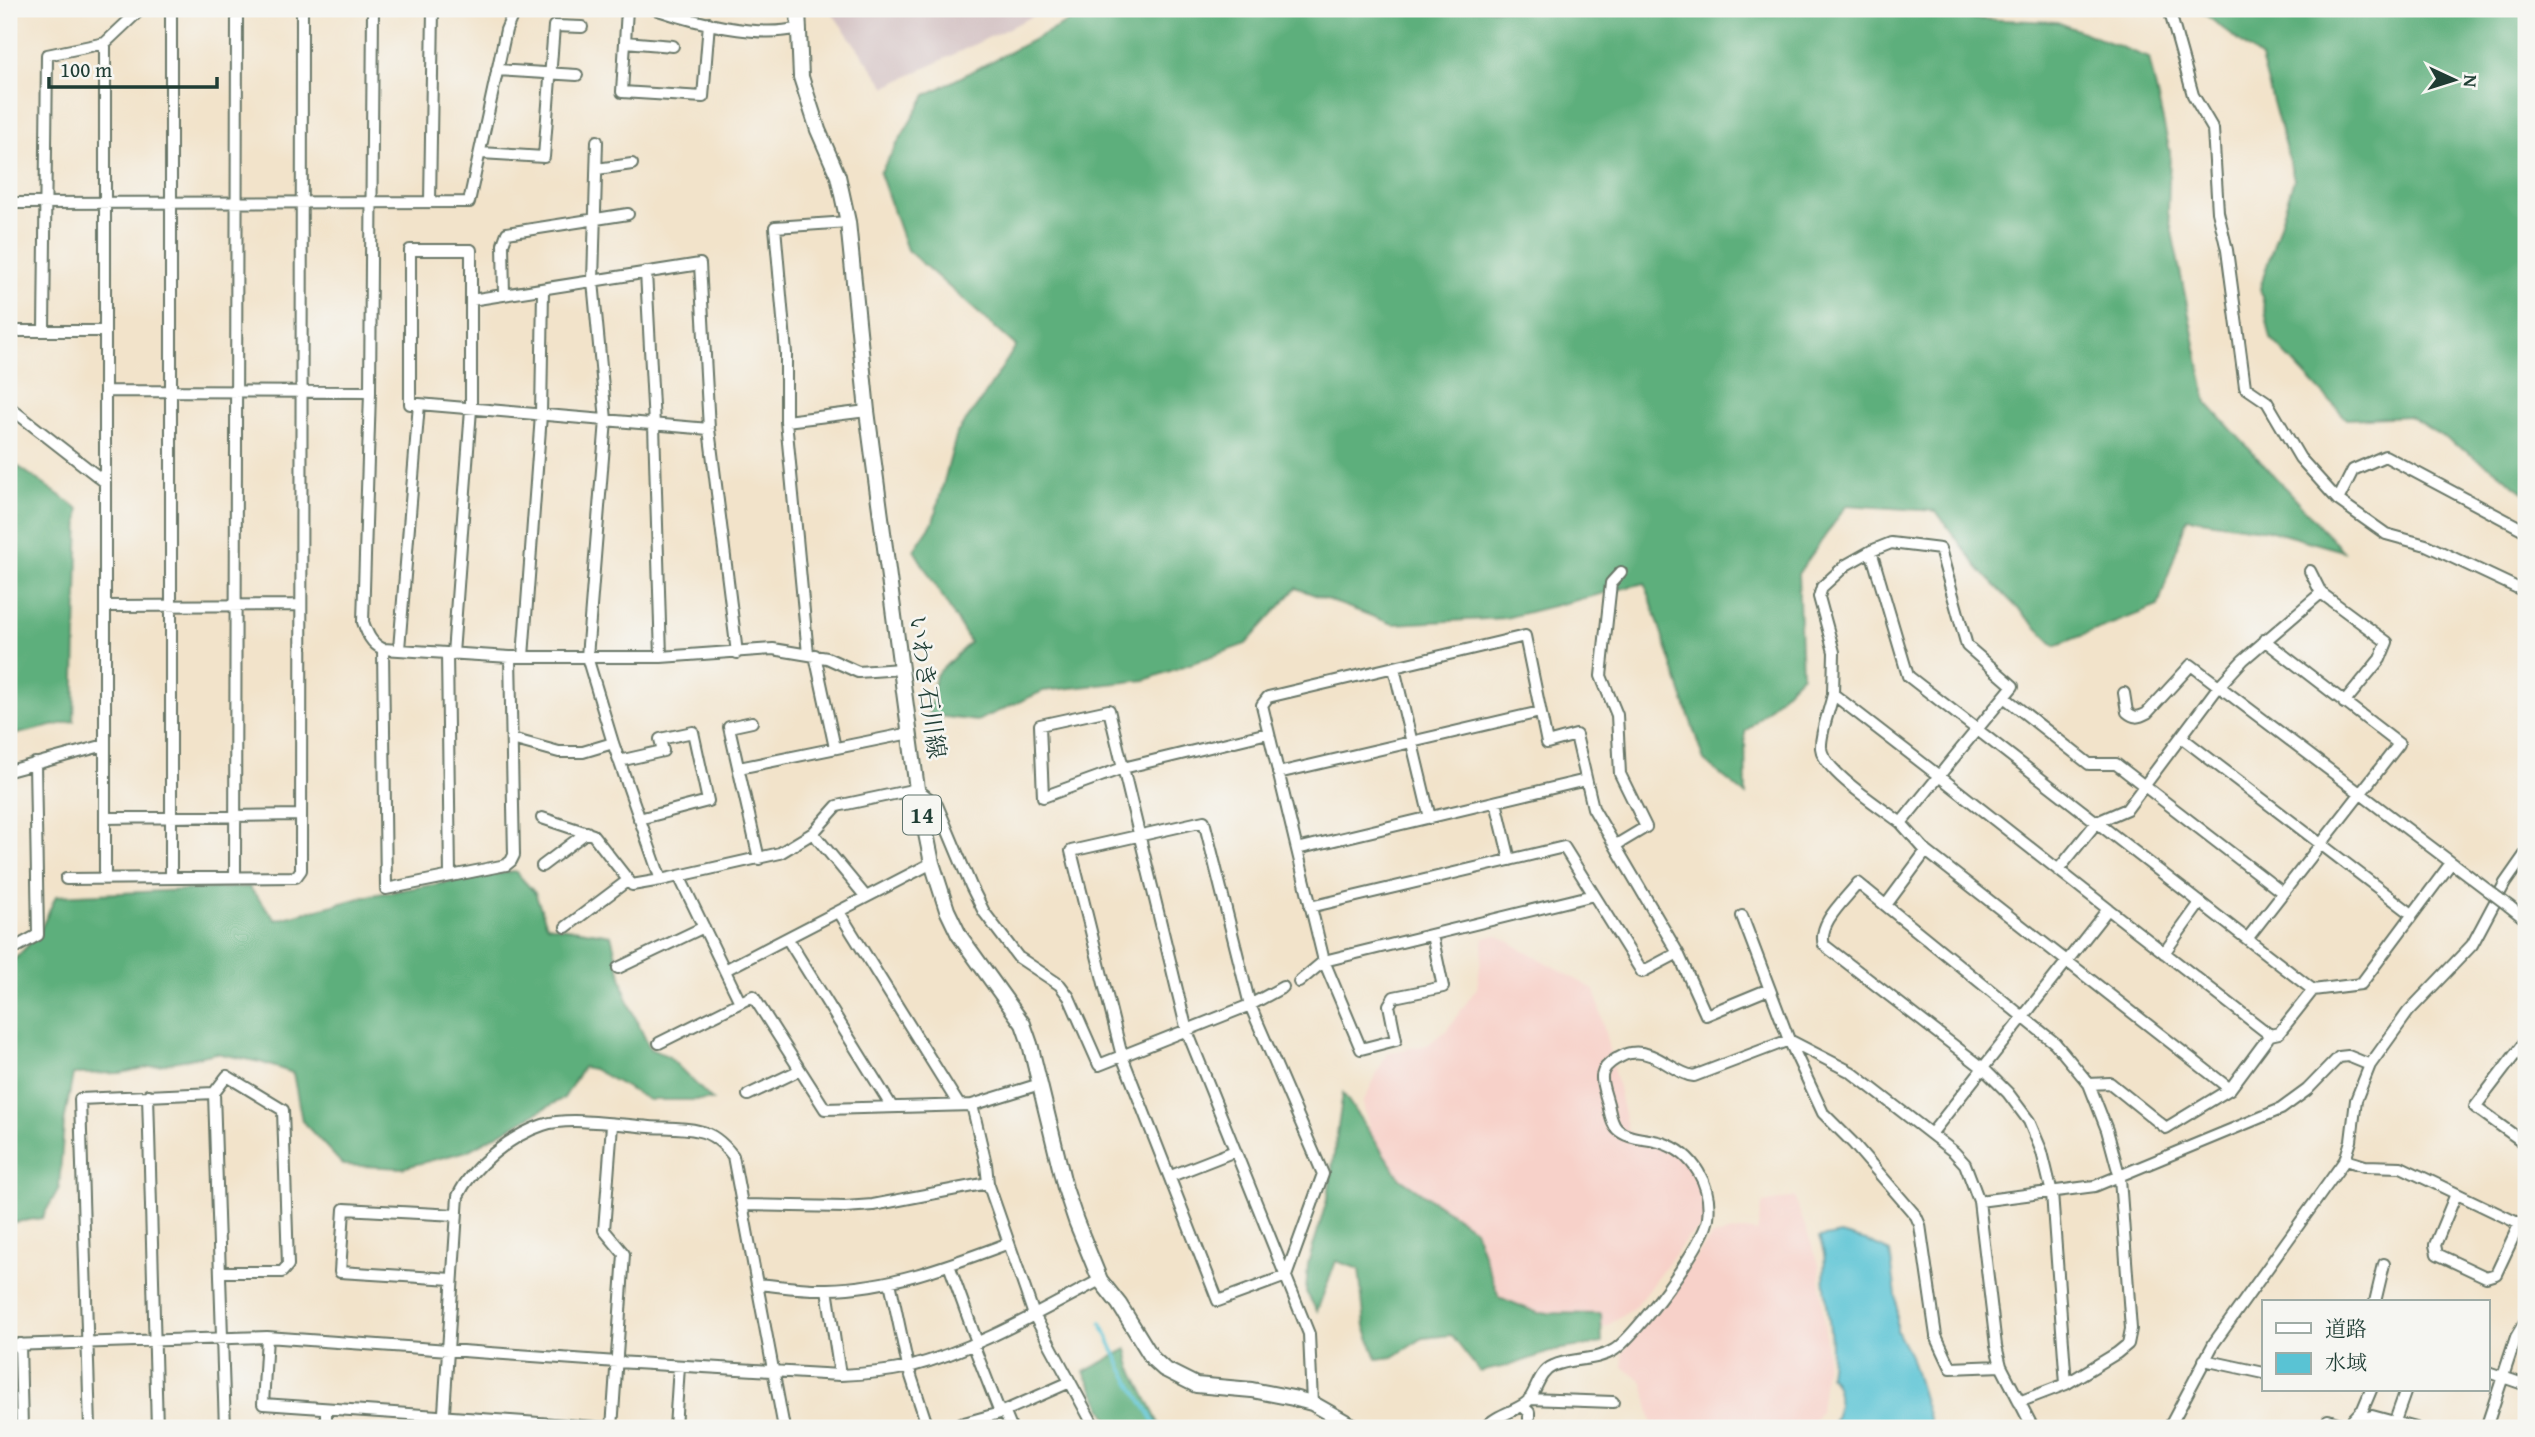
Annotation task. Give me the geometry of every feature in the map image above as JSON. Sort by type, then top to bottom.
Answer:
[{"type":"main road","name":"いわき石川線","points":[[798,9],[801,77],[818,130],[838,176],[848,222],[867,411],[917,789],[932,863],[947,910],[959,936],[1023,1024],[1065,1188],[1100,1280],[1119,1304],[1153,1359],[1181,1380],[1212,1388],[1273,1392],[1312,1404],[1356,1428]]},
{"type":"street","points":[[44,330],[47,55],[105,43],[141,9]]},
{"type":"street","points":[[171,9],[171,877]]},
{"type":"street","points":[[235,876],[237,9]]},
{"type":"street","points":[[66,879],[296,877],[301,870],[302,9]]},
{"type":"street","points":[[373,9],[370,392],[363,622],[367,635],[376,646],[383,649],[510,657],[661,657],[773,649],[812,654],[858,672],[901,669]]},
{"type":"street","points":[[430,202],[433,9]]},
{"type":"street","points":[[9,203],[469,202],[506,30],[515,9]]},
{"type":"street","points":[[627,9],[622,92],[703,97],[709,23]]},
{"type":"street","points":[[655,9],[709,23],[782,33],[798,28]]},
{"type":"street","points":[[2169,9],[2193,95],[2213,129],[2218,212],[2227,250],[2245,387],[2267,402],[2300,458],[2338,499],[2386,534],[2426,545],[2526,592]]},
{"type":"street","points":[[481,153],[544,157],[554,26],[582,27]]},
{"type":"street","points":[[105,43],[105,878]]},
{"type":"street","points":[[625,43],[673,46]]},
{"type":"street","points":[[498,70],[577,75]]},
{"type":"street","points":[[597,141],[593,281],[606,420],[587,657],[613,743],[661,880]]},
{"type":"street","points":[[597,169],[632,164]]},
{"type":"street","points":[[504,295],[503,244],[507,233],[628,214]]},
{"type":"street","points":[[835,748],[812,654],[786,421],[786,353],[775,227],[848,222]]},
{"type":"street","points":[[450,876],[450,653],[471,409],[471,250],[410,250],[410,404],[419,404],[471,409],[541,415],[606,420],[654,425],[709,429]]},
{"type":"street","points":[[471,300],[700,264],[709,429],[737,653]]},
{"type":"street","points":[[646,272],[661,657]]},
{"type":"street","points":[[523,657],[541,415],[543,289]]},
{"type":"street","points":[[9,331],[105,331]]},
{"type":"street","points":[[105,391],[370,392]]},
{"type":"street","points":[[399,649],[419,404]]},
{"type":"street","points":[[9,407],[105,482]]},
{"type":"street","points":[[786,421],[867,411]]},
{"type":"street","points":[[2338,499],[2353,470],[2385,456],[2526,531]]},
{"type":"street","points":[[1901,823],[2013,686],[1967,646],[1940,549],[1891,543],[1846,565],[1822,587],[1819,597],[1834,652],[1833,694],[1821,747],[1824,758],[1836,772],[1901,823],[1926,851],[2230,1089]]},
{"type":"street","points":[[1871,551],[1908,676],[2313,990]]},
{"type":"street","points":[[2310,571],[2321,593],[2387,642],[2380,659],[2344,703]]},
{"type":"street","points":[[1616,845],[1646,827],[1620,774],[1617,715],[1601,676],[1611,583],[1621,572]]},
{"type":"street","points":[[2058,870],[2097,822],[2127,809],[2219,686],[2264,640],[2321,593]]},
{"type":"street","points":[[105,606],[301,605]]},
{"type":"street","points":[[1432,935],[1443,986],[1394,997],[1389,1005],[1396,1040],[1361,1049],[1324,961],[1262,705],[1268,697],[1525,636],[1547,743],[1576,735],[1593,808],[1678,953],[1706,1015],[1769,989]]},
{"type":"street","points":[[2248,939],[2399,744],[2264,640]]},
{"type":"street","points":[[383,649],[386,889],[506,865],[511,861],[514,855],[510,657]]},
{"type":"street","points":[[2124,693],[2127,712],[2140,718],[2191,665],[2526,920]]},
{"type":"street","points":[[1394,668],[1430,818]]},
{"type":"street","points":[[1833,694],[2270,1035]]},
{"type":"street","points":[[2004,697],[2089,764],[2116,764],[2283,893]]},
{"type":"street","points":[[1268,733],[1123,768],[1043,797],[1040,725],[1109,710],[1123,768],[1140,836],[1187,1031],[1309,1334],[1312,1404]]},
{"type":"street","points":[[1278,773],[1541,712]]},
{"type":"street","points":[[752,722],[729,727],[760,859]]},
{"type":"street","points":[[619,761],[663,751],[660,739],[693,732],[708,800],[639,819]]},
{"type":"street","points":[[739,768],[910,733]]},
{"type":"street","points":[[2181,737],[2412,914]]},
{"type":"street","points":[[512,739],[559,752],[583,752],[613,743]]},
{"type":"street","points":[[9,771],[105,745]]},
{"type":"street","points":[[9,951],[38,935],[35,764]]},
{"type":"street","points":[[1297,849],[1586,780]]},
{"type":"street","points":[[542,818],[593,835],[632,885],[680,878],[780,853],[813,833],[837,806],[917,789],[937,805],[984,912],[1018,957],[1060,985],[1069,997],[1099,1065],[1250,1005],[1283,987]]},
{"type":"street","points":[[1496,802],[1510,860]]},
{"type":"street","points":[[105,818],[301,816]]},
{"type":"street","points":[[1204,821],[1250,1005],[1322,1174],[1286,1276],[1219,1301],[1122,1056],[1071,851],[1204,821]]},
{"type":"street","points":[[542,866],[587,832]]},
{"type":"street","points":[[813,833],[866,898]]},
{"type":"street","points":[[1311,907],[1564,847],[1642,972],[1678,953]]},
{"type":"street","points":[[1886,905],[1926,851]]},
{"type":"street","points":[[2169,1428],[2204,1360],[2345,1160],[2351,1141],[2356,1100],[2370,1065],[2408,1012],[2472,945],[2505,883],[2526,853]]},
{"type":"street","points":[[725,970],[932,863]]},
{"type":"street","points":[[2089,1084],[2110,1083],[2166,1128],[2230,1089],[2270,1035],[2279,1033],[2313,990],[2361,984],[2451,863]]},
{"type":"street","points":[[680,878],[740,1002]]},
{"type":"street","points":[[566,927],[627,881]]},
{"type":"street","points":[[2019,1402],[2066,1384],[2127,1344],[2131,1329],[2120,1178],[2107,1130],[2089,1084],[2056,1043],[1858,883],[1825,925],[1821,936],[1824,945],[1983,1068],[2008,1093],[2029,1121],[2042,1152],[2052,1193],[2066,1384]]},
{"type":"street","points":[[1298,982],[1324,961],[1594,895]]},
{"type":"street","points":[[2164,953],[2200,903]]},
{"type":"street","points":[[1931,1135],[2108,909]]},
{"type":"street","points":[[839,912],[959,1105]]},
{"type":"street","points":[[1742,916],[1789,1040],[1823,1113],[1853,1143],[1916,1216],[1920,1225],[1937,1336],[1951,1368],[2001,1366]]},
{"type":"street","points":[[618,968],[704,927]]},
{"type":"street","points":[[787,939],[892,1107]]},
{"type":"street","points":[[659,1043],[753,996],[825,1109],[972,1105],[1040,1084]]},
{"type":"street","points":[[1529,1428],[1526,1403],[1545,1371],[1552,1366],[1597,1357],[1625,1342],[1698,1243],[1708,1222],[1708,1193],[1689,1160],[1664,1143],[1628,1135],[1618,1131],[1613,1124],[1601,1077],[1606,1065],[1629,1052],[1653,1056],[1685,1075],[1694,1076],[1789,1040],[1852,1072],[1965,1164],[1979,1201],[1992,1328],[2001,1366],[2033,1428]]},
{"type":"street","points":[[2526,1040],[2475,1107],[2526,1144]]},
{"type":"street","points":[[1979,1201],[2095,1186],[2120,1178],[2281,1109],[2307,1090],[2339,1057],[2348,1056],[2370,1065]]},
{"type":"street","points":[[748,1095],[800,1070]]},
{"type":"street","points":[[221,1272],[282,1272],[288,1265],[282,1110],[227,1076],[214,1093],[225,1428]]},
{"type":"street","points":[[90,1428],[80,1098],[214,1093]]},
{"type":"street","points":[[148,1096],[157,1428]]},
{"type":"street","points":[[972,1105],[988,1183],[1034,1315],[1095,1428]]},
{"type":"street","points":[[443,1422],[458,1196],[465,1181],[475,1170],[529,1130],[562,1121],[698,1131],[723,1143],[733,1156],[784,1428]]},
{"type":"street","points":[[267,1337],[263,1405],[443,1422],[612,1428],[624,1254],[604,1230],[612,1125]]},
{"type":"street","points":[[1171,1176],[1235,1151]]},
{"type":"street","points":[[2345,1160],[2365,1166],[2395,1166],[2456,1194],[2523,1226],[2496,1274],[2491,1277],[2437,1254],[2435,1245],[2456,1194]]},
{"type":"street","points":[[742,1205],[873,1205],[988,1183]]},
{"type":"street","points":[[452,1279],[340,1272],[344,1209],[456,1215]]},
{"type":"street","points":[[757,1284],[827,1289],[890,1282],[949,1265],[1009,1243]]},
{"type":"street","points":[[2375,1300],[2384,1264]]},
{"type":"street","points":[[949,1265],[975,1343],[1011,1428]]},
{"type":"street","points":[[22,1428],[14,1345],[267,1337],[840,1375],[908,1367],[975,1343],[1100,1280]]},
{"type":"street","points":[[890,1282],[908,1367],[928,1428]]},
{"type":"street","points":[[827,1289],[840,1375]]},
{"type":"street","points":[[2486,1428],[2516,1337],[2526,1320]]},
{"type":"street","points":[[2204,1360],[2262,1373]]},
{"type":"street","points":[[675,1428],[679,1366]]},
{"type":"street","points":[[2490,1374],[2526,1385]]},
{"type":"street","points":[[946,1428],[1002,1412],[1070,1382]]},
{"type":"street","points":[[2328,1420],[2347,1426],[2363,1409],[2370,1392]]},
{"type":"street","points":[[2395,1421],[2405,1392]]},
{"type":"street","points":[[1485,1428],[1508,1410],[1526,1403],[1613,1402]]},
{"type":"street","points":[[326,1428],[327,1409]]},
{"type":"street","points":[[2359,1428],[2372,1416],[2416,1428]]},
{"type":"shaded area","points":[[829,9],[1048,9],[886,87]]},
{"type":"shaded area","points":[[1497,935],[1595,990],[1628,1131],[1692,1163],[1708,1199],[1710,1223],[1687,1238],[1636,1306],[1607,1326],[1571,1336],[1509,1321],[1381,1182],[1363,1103],[1387,1053],[1427,1045],[1446,1031],[1477,988],[1484,938]]},
{"type":"shaded area","points":[[1794,1197],[1819,1264],[1827,1353],[1820,1411],[1810,1428],[1653,1428],[1643,1382],[1623,1367],[1622,1353],[1712,1236],[1745,1230],[1757,1232],[1763,1203]]},
{"type":"green space","points":[[1093,9],[1941,9],[1974,19],[2057,22],[2149,58],[2170,152],[2168,212],[2207,403],[2343,551],[2268,530],[2187,518],[2158,606],[2055,646],[1979,569],[1936,511],[1847,505],[1798,574],[1802,675],[1745,732],[1746,795],[1704,761],[1645,583],[1505,618],[1393,624],[1296,588],[1246,644],[1145,680],[1043,691],[977,721],[929,715],[936,675],[970,642],[914,550],[933,522],[957,433],[1016,346],[907,250],[880,173],[926,95]]},
{"type":"green space","points":[[2198,9],[2526,9],[2526,494],[2491,467],[2409,416],[2347,419],[2271,339],[2260,288],[2294,179],[2261,58]]},
{"type":"green space","points":[[9,460],[79,509],[74,721],[9,736]]},
{"type":"green space","points":[[515,871],[535,893],[547,925],[611,935],[627,1000],[650,1049],[668,1056],[712,1100],[649,1100],[593,1069],[583,1067],[564,1098],[467,1151],[402,1168],[343,1165],[302,1121],[293,1073],[260,1062],[216,1053],[121,1073],[73,1074],[64,1123],[59,1188],[42,1218],[9,1223],[9,965],[38,935],[56,896],[249,887],[276,920],[372,895]]},
{"type":"green space","points":[[1343,1093],[1400,1178],[1474,1229],[1499,1297],[1538,1313],[1601,1314],[1602,1343],[1556,1350],[1480,1372],[1451,1335],[1423,1338],[1393,1357],[1377,1359],[1365,1326],[1359,1269],[1336,1261],[1317,1311],[1306,1292],[1308,1264],[1328,1196]]},
{"type":"green space","points":[[1127,1349],[1131,1367],[1161,1428],[1113,1428],[1084,1372]]},
{"type":"water","points":[[1841,1234],[1890,1252],[1897,1302],[1897,1331],[1910,1356],[1932,1428],[1831,1428],[1838,1408],[1838,1394],[1829,1375],[1831,1353],[1824,1279],[1825,1258],[1819,1238]]},
{"type":"waterway","points":[[1101,1323],[1123,1370],[1158,1428]]}]
